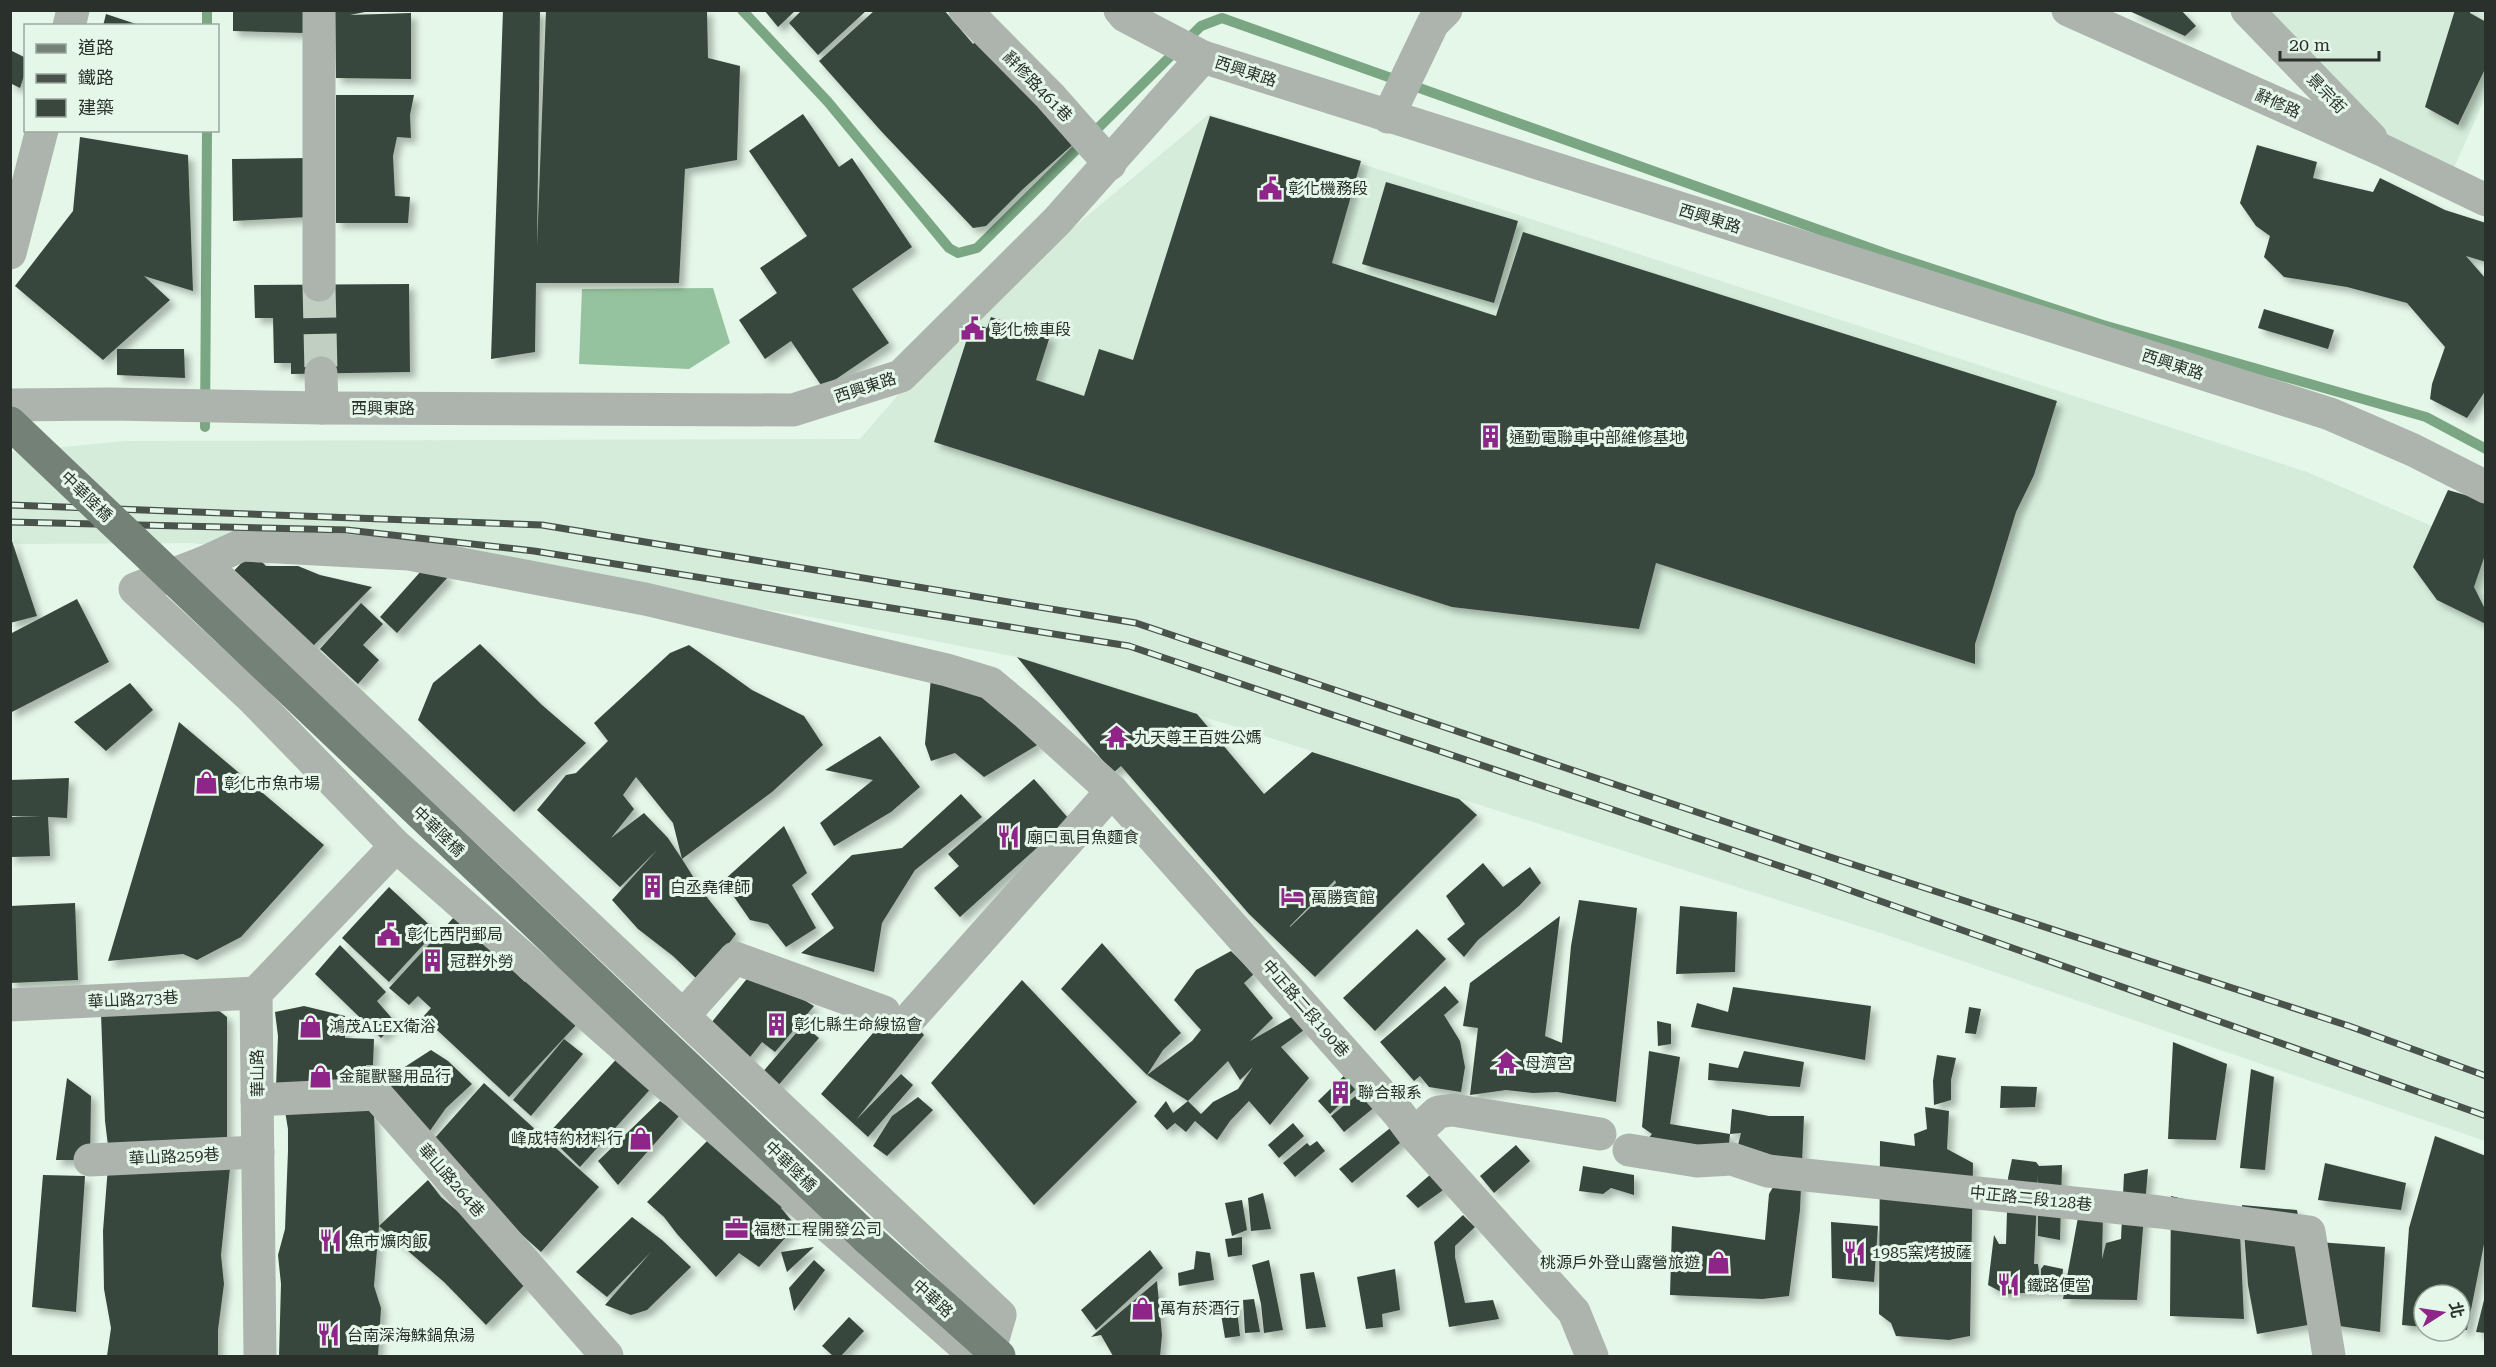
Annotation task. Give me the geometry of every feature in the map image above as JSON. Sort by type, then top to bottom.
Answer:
[{"type":"main road","name":"中華陸橋","points":[[10,423],[868,1239]]},
{"type":"main road","name":"中華路","points":[[868,1239],[994,1353]]},
{"type":"street","points":[[319,10],[319,285]]},
{"type":"street","name":"辭修路461巷","points":[[965,10],[1050,96],[1110,164]]},
{"type":"street","points":[[1120,10],[1125,16],[1203,57]]},
{"type":"street","points":[[1388,117],[1433,23],[1446,10]]},
{"type":"street","name":"辭修路","points":[[2068,10],[2382,150],[2486,200]]},
{"type":"street","name":"景宗街","points":[[2247,10],[2382,150]]},
{"type":"street","name":"西興東路","points":[[10,405],[793,410],[901,376],[1057,221],[1203,57],[2330,414],[2413,450],[2486,487]]},
{"type":"street","points":[[10,253],[41,132]]},
{"type":"street","points":[[321,373],[322,408]]},
{"type":"street","name":"中正路二段190巷","points":[[203,563],[242,545],[410,554],[645,599],[947,670],[990,683],[1112,791],[1205,894],[1399,1114],[1414,1134],[1574,1312],[1592,1356]]},
{"type":"street","points":[[203,563],[1000,1315],[994,1353],[969,1350],[396,846],[252,699],[135,589],[203,563]]},
{"type":"street","points":[[683,1016],[735,958],[898,1013],[1112,791]]},
{"type":"street","points":[[256,993],[396,846]]},
{"type":"street","name":"華山路273巷","points":[[10,1005],[256,993]]},
{"type":"street","name":"華山路","points":[[256,993],[260,1356]]},
{"type":"street","name":"華山路264巷","points":[[257,1101],[376,1094],[607,1356]]},
{"type":"street","points":[[1414,1134],[1438,1112],[1453,1110],[1600,1134]]},
{"type":"street","name":"中正路二段128巷","points":[[1629,1150],[1697,1161],[1732,1159],[1768,1171],[2160,1212],[2309,1232],[2329,1356]]},
{"type":"street","name":"華山路259巷","points":[[90,1160],[258,1152]]},
{"type":"shaded area","points":[[2251,11],[2485,11],[2485,98],[2449,179],[2374,132]]},
{"type":"shaded area","points":[[1209,114],[2307,472],[2485,549],[2485,1141],[1887,935],[1017,657],[801,615],[609,585],[191,543],[11,544],[11,452],[126,441],[860,439],[963,320]]},
{"type":"green space","points":[[713,288],[730,343],[689,369],[579,364],[582,289]]},
{"type":"building","points":[[233,10],[307,10],[304,33],[233,31]]},
{"type":"building","points":[[335,10],[375,10],[350,15],[411,13],[411,79],[336,78]]},
{"type":"building","points":[[503,10],[540,10],[537,247],[546,10],[707,10],[708,58],[740,66],[737,160],[685,169],[679,283],[536,283],[535,352],[491,359]]},
{"type":"building","points":[[764,10],[796,10],[778,27]]},
{"type":"building","points":[[802,10],[867,10],[818,55],[789,23]]},
{"type":"building","points":[[875,10],[944,10],[973,44],[985,34],[1078,140],[986,226],[973,228],[881,131],[819,61]]},
{"type":"building","points":[[2127,10],[2181,10],[2196,26],[2185,36]]},
{"type":"building","points":[[2455,10],[2470,10],[2470,13],[2486,22],[2486,67],[2458,125],[2425,107]]},
{"type":"building","points":[[106,14],[136,24],[104,24]]},
{"type":"building","points":[[10,50],[24,57],[24,76],[20,88],[10,83]]},
{"type":"building","points":[[336,95],[414,95],[410,115],[411,138],[397,137],[393,156],[395,196],[410,197],[408,223],[336,223]]},
{"type":"building","points":[[803,114],[839,167],[852,158],[912,247],[852,289],[889,343],[823,388],[791,341],[765,359],[739,320],[777,293],[760,268],[807,236],[749,151]]},
{"type":"building","name":"通勤電聯車中部維修基地","points":[[1210,116],[1361,161],[1332,263],[1496,316],[1523,232],[2057,401],[2034,475],[2016,512],[1975,644],[1975,664],[1656,563],[1639,629],[1452,607],[934,442],[972,323],[987,328],[991,317],[1050,336],[1036,380],[1084,396],[1099,349],[1133,360]]},
{"type":"building","points":[[80,137],[188,155],[193,291],[144,276],[170,300],[103,360],[15,286],[73,211]]},
{"type":"building","points":[[2257,145],[2317,162],[2313,178],[2373,192],[2380,178],[2445,210],[2486,223],[2486,262],[2466,256],[2486,279],[2486,390],[2467,418],[2430,399],[2432,384],[2445,347],[2407,303],[2347,287],[2284,277],[2264,257],[2270,236],[2256,226],[2240,203]]},
{"type":"building","points":[[310,158],[308,217],[233,221],[232,159]]},
{"type":"building","name":"彰化機務段","points":[[1386,182],[1518,221],[1494,303],[1362,264]]},
{"type":"building","points":[[409,284],[410,372],[291,374],[291,363],[274,363],[273,318],[255,318],[254,285]]},
{"type":"building","points":[[2264,309],[2334,330],[2328,349],[2258,328]]},
{"type":"building","points":[[117,349],[184,349],[185,378],[117,375]]},
{"type":"building","points":[[2448,490],[2486,501],[2486,552],[2474,587],[2486,611],[2486,624],[2437,600],[2413,567]]},
{"type":"building","points":[[10,535],[37,616],[10,623]]},
{"type":"building","points":[[252,552],[266,566],[298,566],[320,575],[372,587],[305,654],[227,578]]},
{"type":"building","points":[[430,561],[448,577],[397,633],[380,617]]},
{"type":"building","points":[[77,599],[109,662],[10,713],[10,634]]},
{"type":"building","points":[[361,603],[383,624],[363,645],[379,660],[358,684],[320,649]]},
{"type":"building","points":[[480,644],[542,705],[586,743],[514,812],[418,720],[433,683]]},
{"type":"building","points":[[689,645],[752,690],[804,716],[823,745],[772,792],[682,859],[702,891],[736,934],[700,982],[673,956],[638,929],[612,900],[657,850],[620,887],[537,810],[566,775],[576,773],[608,741],[594,723],[670,653]],"holes":[[[636,777],[673,823],[682,859],[668,838],[644,813],[611,838],[634,809],[623,795]]]},
{"type":"building","points":[[1017,657],[1197,714],[1264,794],[1312,752],[1459,799],[1477,815],[1315,977],[1249,914],[1121,766],[1113,773]],"holes":[[[1335,880],[1336,883],[1290,927]]]},
{"type":"building","points":[[971,672],[1039,744],[984,777],[955,753],[931,761],[925,744],[931,678]]},
{"type":"building","points":[[130,683],[153,710],[106,751],[74,722]]},
{"type":"building","name":"彰化市魚市場","points":[[179,722],[324,845],[241,937],[197,960],[183,954],[108,961]]},
{"type":"building","points":[[880,736],[920,787],[891,812],[834,846],[820,823],[873,780],[825,770]]},
{"type":"building","points":[[69,778],[67,818],[48,817],[50,856],[10,857],[10,817],[42,817],[10,816],[10,780]]},
{"type":"building","name":"廟口虱目魚麵食","points":[[1034,779],[1069,819],[960,917],[934,888],[959,866],[948,854]]},
{"type":"building","points":[[961,794],[982,817],[915,870],[882,923],[874,972],[801,953],[834,928],[811,894],[852,855],[902,848]]},
{"type":"building","points":[[784,826],[807,873],[792,885],[816,928],[786,947],[768,924],[750,920],[723,881]]},
{"type":"building","points":[[1483,863],[1503,887],[1530,867],[1541,883],[1519,906],[1478,940],[1464,957],[1447,939],[1465,924],[1446,896]]},
{"type":"building","name":"彰化西門郵局","points":[[389,887],[436,931],[389,982],[342,938]]},
{"type":"building","points":[[1579,900],[1637,908],[1616,1102],[1557,1092],[1533,1093],[1506,1090],[1470,1095],[1478,1028],[1463,1026],[1470,983],[1560,916],[1545,1036],[1562,1043],[1571,946]]},
{"type":"building","points":[[75,903],[78,980],[10,983],[10,906]]},
{"type":"building","points":[[1680,906],[1737,912],[1735,972],[1676,974]]},
{"type":"building","points":[[455,916],[525,982],[533,973],[577,1024],[509,1097],[423,1017],[431,1008],[418,996],[409,1005],[389,988]]},
{"type":"building","points":[[1417,929],[1446,959],[1375,1031],[1343,998]]},
{"type":"building","points":[[1102,943],[1181,1033],[1163,1050],[1147,1075],[1061,989]]},
{"type":"building","points":[[340,945],[386,992],[377,1001],[396,1023],[381,1038],[315,974]]},
{"type":"building","points":[[1231,951],[1254,974],[1244,983],[1273,1018],[1250,1041],[1295,1015],[1308,1027],[1281,1047],[1309,1078],[1270,1125],[1249,1101],[1230,1121],[1217,1140],[1195,1121],[1186,1132],[1175,1123],[1167,1130],[1154,1116],[1166,1101],[1173,1113],[1188,1101],[1147,1075],[1192,1041],[1201,1030],[1174,1000],[1196,970]],"holes":[[[1228,1061],[1240,1080],[1253,1067],[1238,1089],[1213,1102],[1201,1114],[1188,1101]]]},
{"type":"building","points":[[754,970],[814,1006],[775,1052],[762,1042],[747,1061],[707,1028]]},
{"type":"building","points":[[1022,980],[1137,1102],[1034,1205],[931,1083]]},
{"type":"building","points":[[1445,986],[1459,1002],[1444,1015],[1460,1041],[1465,1067],[1461,1092],[1429,1087],[1420,1076],[1414,1081],[1380,1042]]},
{"type":"building","points":[[1733,987],[1871,1006],[1865,1060],[1691,1027],[1697,1003],[1728,1012]]},
{"type":"building","points":[[200,996],[227,1017],[227,1147],[109,1154],[105,1121],[101,1014]]},
{"type":"building","points":[[304,1006],[345,1016],[345,1038],[374,1039],[373,1065],[366,1065],[365,1091],[276,1087],[278,1036],[275,1012]]},
{"type":"building","points":[[896,1006],[924,1035],[856,1120],[901,1074],[913,1085],[868,1137],[821,1094]]},
{"type":"building","points":[[1969,1007],[1981,1009],[1976,1034],[1965,1033]]},
{"type":"building","points":[[1657,1021],[1671,1024],[1671,1044],[1658,1046]]},
{"type":"building","points":[[803,1025],[819,1038],[776,1088],[761,1074]]},
{"type":"building","points":[[564,1039],[583,1054],[531,1116],[513,1100]]},
{"type":"building","points":[[2173,1042],[2227,1064],[2216,1140],[2168,1139]]},
{"type":"building","points":[[431,1050],[448,1061],[472,1084],[446,1108],[427,1135],[384,1099],[400,1070]]},
{"type":"building","points":[[1649,1051],[1680,1057],[1670,1124],[1730,1134],[1728,1153],[1647,1140],[1652,1134],[1642,1127]]},
{"type":"building","points":[[1744,1051],[1804,1062],[1800,1087],[1708,1080],[1709,1063],[1738,1068]]},
{"type":"building","points":[[622,1053],[655,1084],[580,1167],[547,1135]]},
{"type":"building","points":[[1937,1055],[1956,1058],[1951,1080],[1951,1100],[1934,1105],[1933,1081]]},
{"type":"building","points":[[2251,1069],[2274,1077],[2265,1170],[2240,1168]]},
{"type":"building","name":"聯合報系","points":[[1350,1070],[1362,1083],[1330,1114],[1318,1101]]},
{"type":"building","points":[[67,1078],[91,1096],[90,1160],[56,1160]]},
{"type":"building","points":[[484,1083],[599,1187],[541,1252],[426,1148]]},
{"type":"building","points":[[2001,1086],[2037,1087],[2035,1107],[2000,1108]]},
{"type":"building","points":[[1363,1090],[1376,1106],[1344,1132],[1331,1116]]},
{"type":"building","points":[[918,1097],[933,1110],[887,1156],[873,1146],[892,1116]]},
{"type":"building","name":"峰成特約材料行","points":[[660,1101],[680,1115],[618,1185],[598,1161]]},
{"type":"building","points":[[360,1103],[374,1115],[379,1226],[374,1286],[381,1308],[378,1356],[279,1356],[281,1284],[278,1255],[285,1229],[288,1151],[288,1129],[284,1105]]},
{"type":"building","points":[[1925,1107],[1949,1111],[1947,1149],[1973,1163],[1970,1336],[1949,1340],[1896,1336],[1891,1323],[1879,1314],[1880,1141],[1915,1146],[1914,1134],[1927,1129]]},
{"type":"building","points":[[1732,1109],[1769,1116],[1804,1116],[1800,1210],[1789,1296],[1762,1299],[1670,1295],[1672,1226],[1765,1240],[1769,1194],[1776,1182],[1734,1161],[1741,1133],[1730,1134]]},
{"type":"building","points":[[1293,1123],[1304,1136],[1279,1158],[1268,1145]]},
{"type":"building","points":[[1394,1125],[1406,1138],[1352,1183],[1339,1169]]},
{"type":"building","points":[[2435,1136],[2486,1156],[2486,1234],[2472,1305],[2472,1283],[2412,1283],[2412,1326],[2402,1325],[2409,1228]]},
{"type":"building","points":[[710,1138],[789,1199],[781,1208],[796,1226],[759,1267],[739,1253],[716,1277],[664,1217],[647,1202]]},
{"type":"building","points":[[1317,1141],[1325,1151],[1295,1177],[1283,1163],[1307,1143],[1310,1146]]},
{"type":"building","points":[[1516,1145],[1530,1161],[1494,1193],[1480,1176]]},
{"type":"building","points":[[231,1158],[221,1255],[224,1284],[218,1330],[218,1356],[107,1356],[111,1328],[104,1289],[103,1231],[108,1166]]},
{"type":"building","points":[[2012,1159],[2036,1162],[2039,1166],[2062,1165],[2060,1240],[2038,1236],[2038,1175],[2034,1264],[2038,1264],[2041,1292],[2005,1294],[1988,1285],[1994,1235],[1999,1244],[2006,1244],[2008,1178]]},
{"type":"building","points":[[2325,1163],[2406,1183],[2401,1210],[2318,1200]]},
{"type":"building","points":[[1583,1166],[1634,1175],[1634,1195],[1611,1188],[1603,1194],[1579,1191]]},
{"type":"building","points":[[2148,1169],[2137,1300],[2063,1299],[2079,1212],[2103,1214],[2102,1259],[2106,1243],[2121,1239],[2124,1174]]},
{"type":"building","points":[[1432,1173],[1446,1188],[1418,1208],[1406,1196]]},
{"type":"building","points":[[43,1175],[85,1176],[76,1312],[32,1307]]},
{"type":"building","points":[[428,1180],[441,1197],[533,1276],[486,1325],[444,1282],[379,1226]]},
{"type":"building","points":[[1263,1193],[1271,1229],[1251,1231],[1248,1198]]},
{"type":"building","points":[[2171,1196],[2239,1212],[2244,1319],[2170,1316]]},
{"type":"building","points":[[1242,1200],[1247,1230],[1232,1236],[1225,1203]]},
{"type":"building","points":[[2242,1205],[2297,1210],[2319,1323],[2257,1334],[2248,1285]]},
{"type":"building","points":[[1463,1215],[1475,1227],[1455,1246],[1455,1257],[1465,1303],[1493,1300],[1499,1319],[1449,1327],[1434,1242]]},
{"type":"building","points":[[632,1217],[662,1240],[691,1267],[647,1310],[631,1315],[605,1305],[651,1252],[607,1297],[576,1272]]},
{"type":"building","name":"1985窯烤披薩","points":[[1831,1222],[1878,1226],[1874,1282],[1832,1278]]},
{"type":"building","points":[[1242,1237],[1242,1255],[1228,1257],[1225,1239]]},
{"type":"building","points":[[2318,1242],[2385,1247],[2380,1332],[2333,1325]]},
{"type":"building","points":[[814,1247],[787,1272],[781,1252]]},
{"type":"building","points":[[1150,1250],[1163,1268],[1096,1330],[1081,1310]]},
{"type":"building","points":[[1196,1251],[1210,1253],[1214,1280],[1179,1286],[1178,1273],[1194,1269]]},
{"type":"building","points":[[814,1260],[825,1270],[794,1311],[789,1288]]},
{"type":"building","points":[[1269,1260],[1283,1330],[1264,1333],[1261,1304],[1252,1265]]},
{"type":"building","points":[[2044,1265],[2063,1269],[2061,1292],[2041,1292],[2041,1269]]},
{"type":"building","points":[[1395,1269],[1400,1310],[1382,1314],[1383,1327],[1366,1329],[1357,1277]]},
{"type":"building","points":[[1314,1272],[1326,1327],[1306,1329],[1300,1274]]},
{"type":"building","name":"萬有菸酒行","points":[[1157,1281],[1162,1335],[1160,1356],[1113,1356],[1101,1335],[1091,1337]]},
{"type":"building","points":[[2485,1296],[2486,1333],[2476,1332]]},
{"type":"building","points":[[1254,1299],[1260,1332],[1245,1333],[1243,1300]]},
{"type":"building","points":[[1236,1301],[1240,1336],[1225,1338],[1219,1302]]},
{"type":"building","points":[[849,1317],[864,1331],[841,1356],[833,1356],[822,1346]]},
{"type":"waterway","points":[[207,10],[207,24]]},
{"type":"waterway","points":[[742,10],[828,102],[949,248],[958,253],[977,248],[1201,26],[1222,18],[1887,254],[2103,325],[2426,417],[2486,449]]},
{"type":"waterway","points":[[205,427],[207,132]]},
{"type":"tunnel","points":[[319,285],[321,373]]},
{"type":"railway","points":[[10,505],[542,525],[1136,623],[1833,858],[2349,1026],[2486,1076]]},
{"type":"railway","points":[[10,522],[347,530],[534,551],[1129,646],[1818,879],[2486,1116]]},
{"type":"place","name":"彰化機務段","points":[[1270,188]]},
{"type":"place","name":"彰化檢車段","points":[[973,329]]},
{"type":"place","name":"通勤電聯車中部維修基地","points":[[1491,437]]},
{"type":"place","name":"九天尊王百姓公媽","points":[[1116,737]]},
{"type":"place","name":"彰化市魚市場","points":[[206,783]]},
{"type":"place","name":"廟口虱目魚麵食","points":[[1009,837]]},
{"type":"place","name":"白丞堯律師","points":[[652,887]]},
{"type":"place","name":"萬勝賓館","points":[[1293,897]]},
{"type":"place","name":"彰化西門郵局","points":[[389,934]]},
{"type":"place","name":"冠群外勞","points":[[432,961]]},
{"type":"place","name":"彰化縣生命線協會","points":[[776,1024]]},
{"type":"place","name":"鴻茂ALEX衛浴","points":[[311,1026]]},
{"type":"place","name":"母濟宮","points":[[1507,1063]]},
{"type":"place","name":"金龍獸醫用品行","points":[[321,1076]]},
{"type":"place","name":"聯合報系","points":[[1340,1092]]},
{"type":"place","name":"峰成特約材料行","points":[[641,1138]]},
{"type":"place","name":"福懋工程開發公司","points":[[736,1229]]},
{"type":"place","name":"魚市爌肉飯","points":[[330,1241]]},
{"type":"place","name":"1985窯烤披薩","points":[[1854,1252]]},
{"type":"place","name":"桃源戶外登山露營旅遊","points":[[1718,1262]]},
{"type":"place","name":"鐵路便當","points":[[2009,1285]]},
{"type":"place","name":"萬有菸酒行","points":[[1142,1308]]},
{"type":"place","name":"台南深海鮢鍋魚湯","points":[[329,1335]]}]
